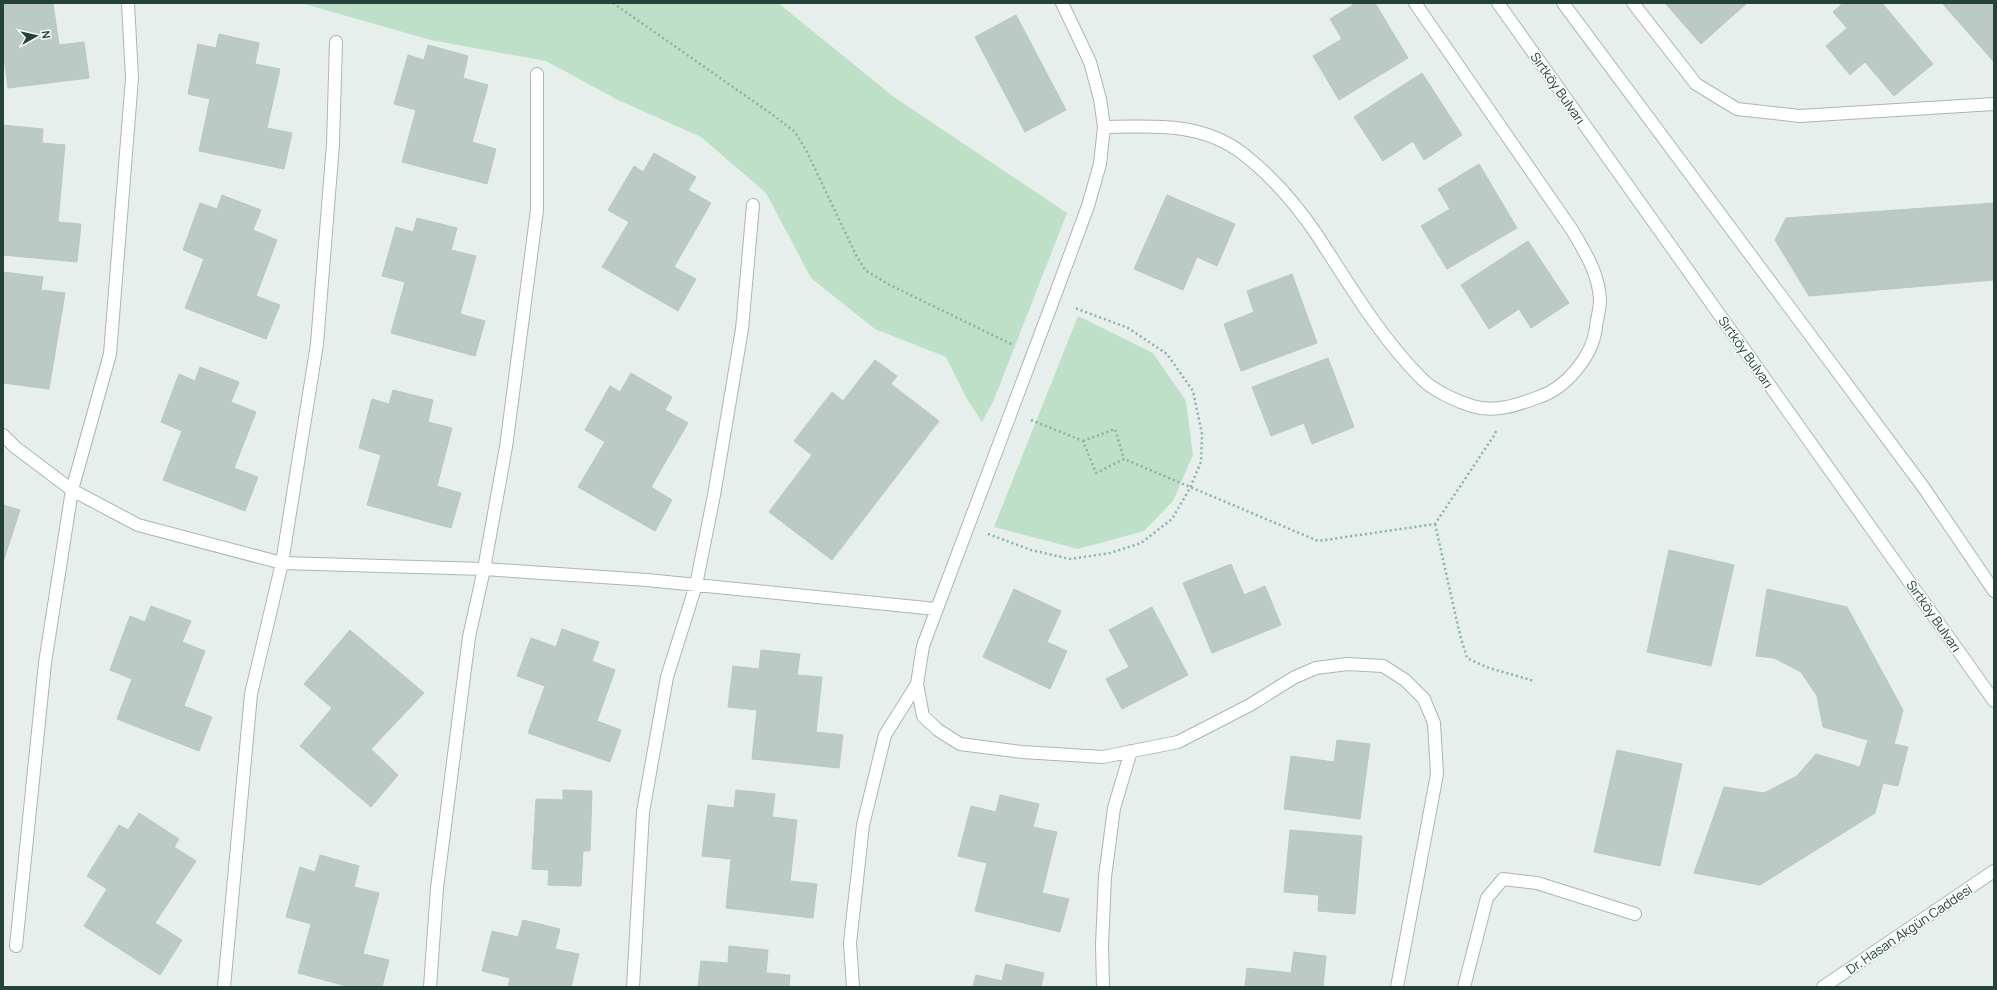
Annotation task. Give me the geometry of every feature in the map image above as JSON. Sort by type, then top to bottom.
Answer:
[{"type":"street","points":[[16,946],[45,662],[72,490],[110,354],[132,78],[128,3]]},
{"type":"street","points":[[1062,3],[1090,62],[1100,99],[1104,127],[1100,164],[1088,206],[922,646],[917,684],[923,716],[938,730],[960,744],[1022,752],[1103,757],[1178,742],[1250,705],[1295,677],[1316,668],[1347,664],[1383,666],[1405,680],[1424,699],[1434,723],[1437,774],[1397,987]]},
{"type":"street","points":[[1104,127],[1179,127],[1210,135],[1242,153],[1282,188],[1316,233],[1356,297],[1423,380],[1448,396],[1473,406],[1498,409],[1550,394],[1568,378],[1583,360],[1595,336],[1600,300],[1591,262],[1572,230],[1415,3]]},
{"type":"street","name":"Sırtköy Bulvarı","points":[[1498,3],[1994,701]]},
{"type":"street","points":[[1563,3],[1924,488],[1994,591]]},
{"type":"street","points":[[1633,3],[1696,84],[1736,109],[1800,116],[1994,104]]},
{"type":"street","points":[[224,987],[251,694],[282,563],[317,344],[333,144],[336,42]]},
{"type":"street","points":[[430,987],[437,888],[468,637],[484,569],[506,447],[537,210],[537,74]]},
{"type":"street","points":[[633,987],[644,812],[667,677],[696,586],[714,495],[742,329],[753,205]]},
{"type":"street","points":[[3,436],[15,447],[72,490],[138,525],[282,563],[484,569],[647,580],[936,609]]},
{"type":"street","points":[[853,987],[850,943],[863,825],[885,735],[917,684]]},
{"type":"street","points":[[1103,987],[1102,945],[1105,877],[1114,808],[1131,751]]},
{"type":"street","name":"Dr. Hasan Akgün Caddesi","points":[[1823,987],[1994,871]]},
{"type":"street","points":[[1464,987],[1487,898],[1502,879],[1537,883],[1636,914]]},
{"type":"path","points":[[613,3],[794,132],[806,150],[856,255],[866,270],[888,284],[1032,355]]},
{"type":"path","points":[[967,526],[1031,550],[1070,559],[1110,553],[1141,543],[1172,519],[1190,488],[1200,462],[1202,434],[1193,391],[1167,354],[1128,328],[1075,309],[1054,298]]},
{"type":"path","points":[[1498,409],[1495,434],[1435,524],[1460,635],[1467,658],[1486,667],[1534,681]]},
{"type":"path","points":[[1011,411],[1083,441],[1115,429],[1124,459],[1318,541],[1435,524]]},
{"type":"path","points":[[1083,441],[1096,473],[1124,459]]},
{"type":"green space","points":[[301,3],[778,3],[894,97],[1067,213],[993,402],[982,422],[967,399],[946,357],[875,329],[811,278],[766,193],[701,137],[618,100],[546,61],[431,40]]},
{"type":"green space","points":[[1078,316],[1153,353],[1186,401],[1193,455],[1173,501],[1144,531],[1078,549],[994,527]]},
{"type":"building","points":[[3,3],[53,3],[59,45],[84,42],[89,78],[8,88],[3,50]]},
{"type":"building","points":[[1356,3],[1375,3],[1408,58],[1339,100],[1313,56],[1342,39],[1330,19]]},
{"type":"building","points":[[1665,3],[1747,3],[1701,44]]},
{"type":"building","points":[[1843,3],[1882,3],[1933,64],[1894,96],[1865,62],[1850,75],[1826,46],[1847,28],[1833,12]]},
{"type":"building","points":[[1942,3],[1994,3],[1994,62]]},
{"type":"building","points":[[1016,15],[1066,110],[1025,132],[975,37]]},
{"type":"building","points":[[219,34],[259,43],[255,64],[280,69],[267,128],[292,133],[284,169],[199,151],[210,99],[188,94],[198,44],[216,48]]},
{"type":"building","points":[[428,45],[468,56],[463,78],[488,85],[472,142],[496,149],[487,184],[402,162],[416,110],[394,104],[408,55],[424,60]]},
{"type":"building","points":[[1422,73],[1462,135],[1424,160],[1413,141],[1383,161],[1354,117]]},
{"type":"building","points":[[3,125],[43,129],[42,143],[65,145],[58,222],[81,224],[77,262],[3,255]]},
{"type":"building","points":[[654,153],[696,177],[688,190],[711,203],[674,267],[696,279],[678,311],[602,267],[629,222],[608,210],[634,166],[643,172]]},
{"type":"building","points":[[1479,164],[1517,228],[1447,269],[1421,226],[1450,209],[1438,189]]},
{"type":"building","points":[[222,195],[261,210],[253,230],[277,240],[256,296],[280,305],[266,339],[185,308],[204,259],[183,250],[200,203],[217,209]]},
{"type":"building","points":[[1167,195],[1235,224],[1217,266],[1197,257],[1183,290],[1134,269]]},
{"type":"building","points":[[1994,203],[1994,280],[1809,296],[1775,240],[1786,218]]},
{"type":"building","points":[[417,218],[457,228],[451,250],[476,256],[460,314],[485,321],[475,356],[391,333],[405,282],[382,276],[396,227],[413,232]]},
{"type":"building","points":[[1528,241],[1569,303],[1531,328],[1519,309],[1489,329],[1461,285]]},
{"type":"building","points":[[3,272],[43,277],[41,290],[65,293],[49,389],[3,383]]},
{"type":"building","points":[[1292,274],[1317,343],[1241,371],[1224,324],[1254,312],[1247,291]]},
{"type":"building","points":[[1328,358],[1354,427],[1312,444],[1304,423],[1271,436],[1252,387]]},
{"type":"building","points":[[875,360],[897,376],[891,384],[939,421],[832,560],[769,512],[812,455],[794,441],[832,392],[843,401]]},
{"type":"building","points":[[200,367],[239,382],[231,402],[256,412],[234,468],[258,477],[245,511],[163,480],[182,431],[161,422],[179,374],[195,381]]},
{"type":"building","points":[[631,373],[672,397],[665,410],[688,423],[651,487],[672,500],[655,531],[578,487],[605,442],[585,430],[610,386],[620,392]]},
{"type":"building","points":[[393,390],[433,400],[428,422],[452,428],[437,486],[461,493],[451,528],[367,505],[381,455],[359,448],[372,399],[389,404]]},
{"type":"building","points":[[3,505],[20,510],[3,562]]},
{"type":"building","points":[[1669,550],[1734,565],[1711,666],[1647,652]]},
{"type":"building","points":[[1231,564],[1244,595],[1265,586],[1281,625],[1212,653],[1183,583]]},
{"type":"building","points":[[1014,589],[1061,611],[1047,642],[1067,651],[1050,689],[983,657]]},
{"type":"building","points":[[1767,589],[1847,607],[1903,710],[1894,744],[1908,747],[1898,786],[1883,783],[1875,813],[1760,885],[1694,873],[1724,787],[1764,793],[1797,776],[1816,754],[1860,767],[1868,740],[1823,727],[1817,696],[1801,672],[1774,658],[1756,656]]},
{"type":"building","points":[[151,606],[191,621],[182,642],[205,651],[184,706],[212,717],[199,751],[117,719],[132,679],[110,670],[130,616],[145,622]]},
{"type":"building","points":[[1152,607],[1188,675],[1122,709],[1106,679],[1129,667],[1109,630]]},
{"type":"building","points":[[562,629],[599,642],[592,661],[615,670],[597,721],[621,730],[610,762],[528,733],[545,686],[517,676],[531,638],[556,647]]},
{"type":"building","points":[[350,630],[424,693],[371,749],[398,775],[371,807],[300,746],[332,708],[304,684]]},
{"type":"building","points":[[761,650],[800,654],[797,675],[822,677],[816,732],[843,735],[839,768],[752,759],[757,710],[728,707],[733,666],[759,669]]},
{"type":"building","points":[[1337,740],[1370,744],[1360,819],[1284,809],[1291,756],[1334,762]]},
{"type":"building","points":[[1617,750],[1682,764],[1660,866],[1594,852]]},
{"type":"building","points":[[563,790],[592,791],[590,851],[583,851],[581,886],[548,885],[549,870],[532,869],[536,799],[563,800]]},
{"type":"building","points":[[736,790],[775,794],[772,817],[797,820],[790,881],[817,884],[813,918],[726,908],[731,859],[702,856],[708,805],[734,808]]},
{"type":"building","points":[[1000,795],[1039,804],[1033,827],[1057,832],[1042,893],[1069,899],[1060,932],[975,911],[987,863],[958,856],[971,806],[996,812]]},
{"type":"building","points":[[139,813],[179,839],[174,847],[196,861],[155,923],[182,940],[160,975],[84,926],[107,889],[87,876],[119,825],[128,830]]},
{"type":"building","points":[[1290,830],[1362,836],[1355,914],[1318,911],[1319,895],[1284,892]]},
{"type":"building","points":[[320,855],[359,866],[354,887],[379,893],[363,954],[389,960],[382,987],[350,987],[298,973],[311,924],[286,917],[300,867],[315,872]]},
{"type":"building","points":[[523,920],[560,929],[555,949],[579,954],[571,987],[508,987],[510,978],[482,971],[492,931],[518,937]]},
{"type":"building","points":[[729,946],[768,950],[766,973],[790,975],[789,987],[698,987],[701,961],[728,963]]},
{"type":"building","points":[[1294,952],[1326,956],[1323,987],[1245,987],[1247,968],[1291,973]]},
{"type":"building","points":[[1006,964],[1044,973],[1041,987],[973,987],[976,975],[1002,981]]}]
